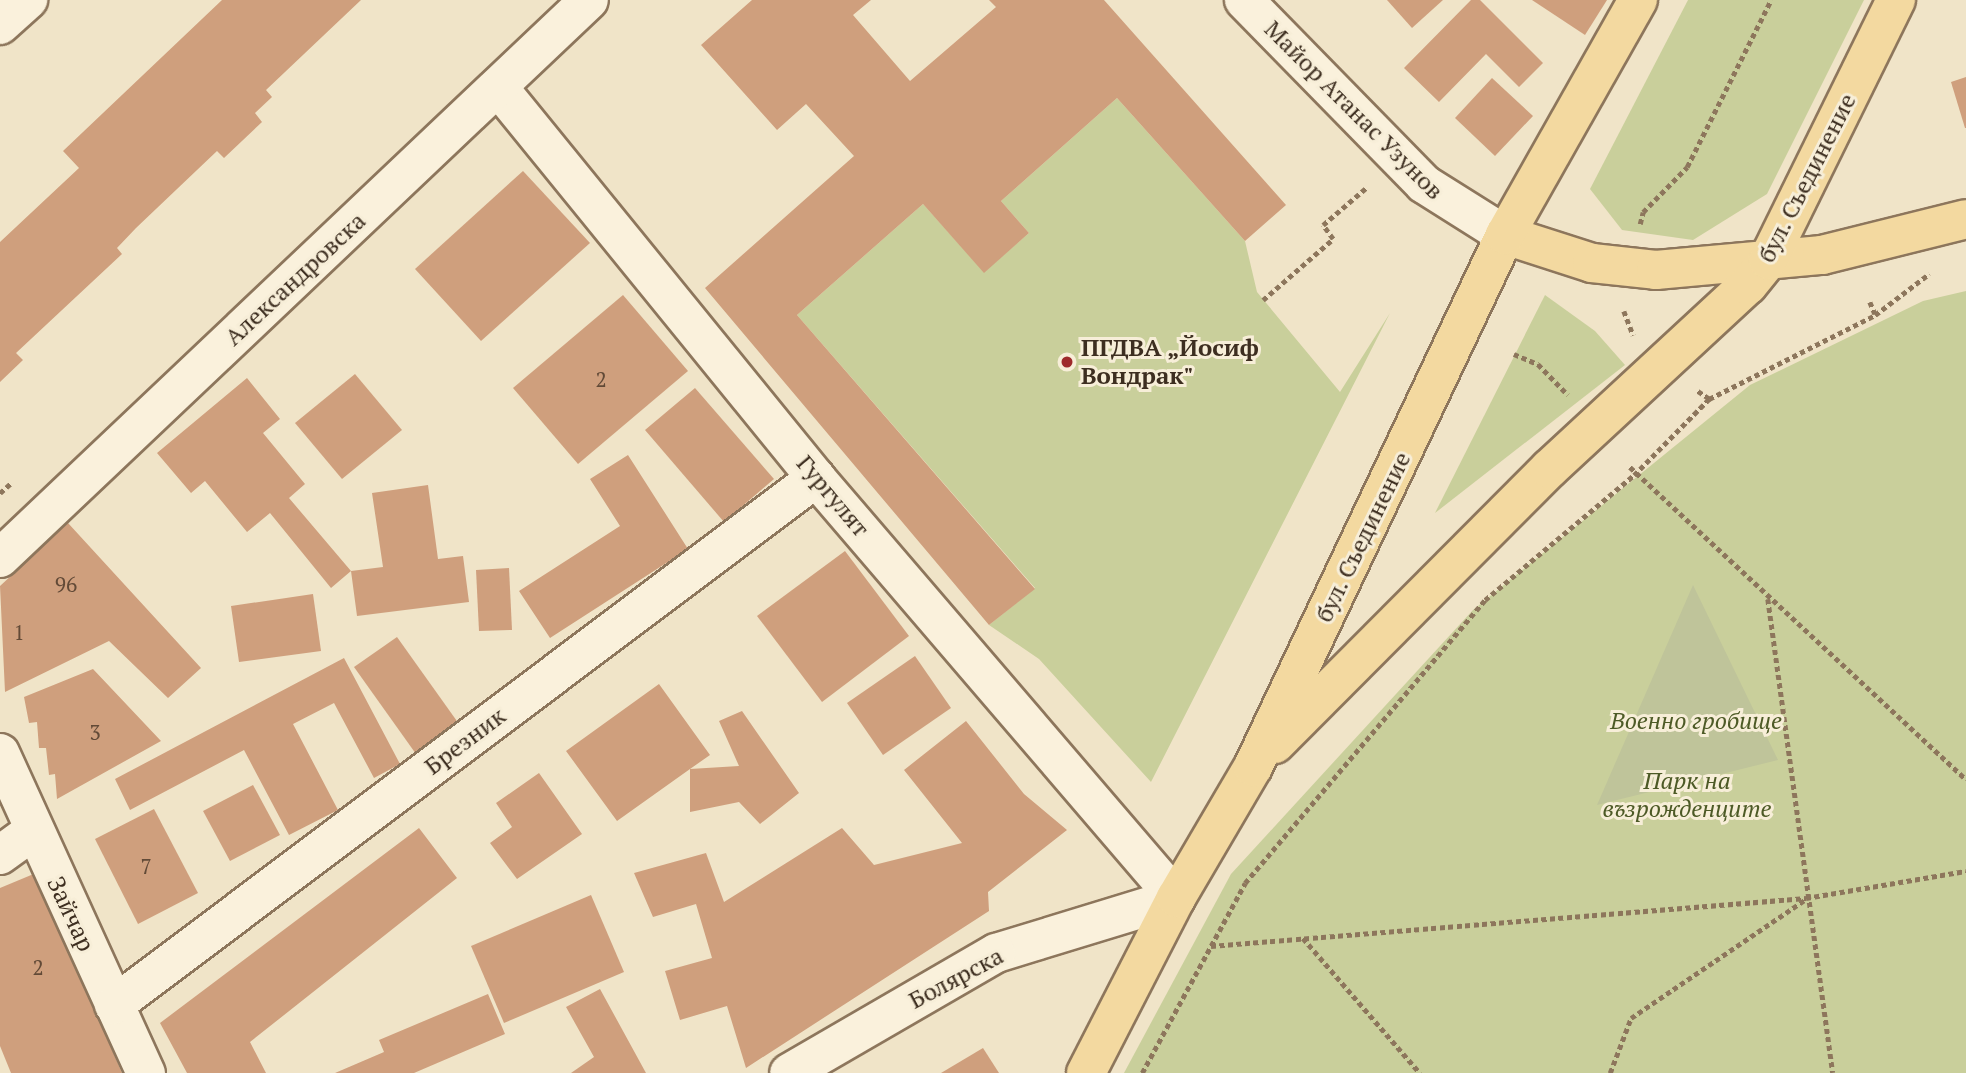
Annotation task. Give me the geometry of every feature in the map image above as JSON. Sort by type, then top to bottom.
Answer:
[{"type":"main road","name":"бул. Съединение","points":[[1087,1073],[1176,898],[1253,767],[1505,235],[1638,0]]},
{"type":"main road","name":"бул. Съединение","points":[[1253,767],[1549,469],[1709,326],[1768,260],[1896,0]]},
{"type":"main road","points":[[1505,235],[1629,269],[1768,260],[1902,238],[1966,219]]},
{"type":"street","points":[[0,25],[28,0]]},
{"type":"street","name":"Александровска","points":[[0,558],[589,0]]},
{"type":"street","name":"Майор Атанас Узунов","points":[[1244,0],[1398,160],[1443,200],[1505,235]]},
{"type":"street","name":"Гургулят","points":[[498,87],[539,133],[817,478],[1176,898]]},
{"type":"street","name":"Брезник","points":[[114,1005],[817,478]]},
{"type":"street","name":"Зайчар","points":[[0,753],[32,832],[146,1073]]},
{"type":"street","points":[[0,855],[32,832]]},
{"type":"street","name":"Болярска","points":[[789,1073],[996,953],[1176,898]]},
{"type":"path","points":[[1263,300],[1333,239],[1324,225],[1398,160]]},
{"type":"path","points":[[1709,399],[1875,315],[1936,270]]},
{"type":"path","points":[[1870,302],[1875,315]]},
{"type":"path","points":[[1514,354],[1538,364],[1576,403]]},
{"type":"path","points":[[1630,467],[1768,599],[1966,779]]},
{"type":"path","points":[[1768,599],[1806,898],[1833,1073]]},
{"type":"path","points":[[1211,946],[1806,898],[1966,871]]},
{"type":"path","points":[[1610,1073],[1630,1018],[1806,898]]},
{"type":"path","points":[[1303,938],[1420,1073]]},
{"type":"green space","points":[[1688,0],[1864,0],[1767,194],[1693,240],[1622,230],[1590,189]]},
{"type":"green space","points":[[1117,98],[1245,241],[1257,292],[1340,392],[1390,313],[1151,782],[1039,659],[989,625],[1035,588],[797,315],[923,204],[984,272],[1029,233],[1001,201]]},
{"type":"green space","name":"Парк на възрожденците","points":[[1966,291],[1966,1073],[1124,1073],[1231,874],[1473,610],[1750,385],[1923,301]]},
{"type":"green space","points":[[1545,295],[1595,331],[1625,365],[1435,513]]},
{"type":"green space","name":"Военно гробище","points":[[1693,585],[1778,760],[1597,805]]},
{"type":"building","points":[[222,0],[361,0],[266,90],[272,97],[255,113],[262,122],[224,158],[217,151],[136,228],[117,248],[122,254],[16,353],[23,360],[0,382],[0,242],[79,168],[63,151]]},
{"type":"building","points":[[752,0],[871,0],[853,15],[910,81],[996,7],[989,0],[1104,0],[1286,205],[1245,241],[1117,98],[1001,201],[1029,233],[984,273],[923,204],[797,315],[1035,589],[989,625],[705,288],[854,156],[806,104],[777,130],[701,45]]},
{"type":"building","points":[[1387,0],[1443,0],[1412,28]]},
{"type":"building","points":[[1471,0],[1480,0],[1543,63],[1519,87],[1486,54],[1439,102],[1404,68]]},
{"type":"building","points":[[1532,0],[1607,0],[1585,35]]},
{"type":"building","points":[[1966,77],[1966,128],[1965,128],[1951,82]]},
{"type":"building","points":[[1492,78],[1533,116],[1495,156],[1455,118]]},
{"type":"building","points":[[523,171],[590,243],[481,341],[415,269]]},
{"type":"building","points":[[623,295],[688,371],[578,464],[513,388]]},
{"type":"building","points":[[355,374],[402,430],[342,479],[295,423]]},
{"type":"building","points":[[247,378],[280,419],[263,433],[305,484],[289,498],[351,571],[331,588],[270,513],[247,532],[205,481],[191,493],[157,453]]},
{"type":"building","points":[[695,388],[774,479],[724,522],[645,430]]},
{"type":"building","points":[[628,455],[688,549],[550,638],[519,591],[620,526],[590,479]]},
{"type":"building","points":[[428,485],[438,559],[463,556],[469,602],[357,616],[351,571],[383,567],[372,493]]},
{"type":"building","points":[[68,523],[201,668],[168,698],[109,641],[5,692],[0,586]]},
{"type":"building","points":[[845,551],[909,636],[822,702],[757,616]]},
{"type":"building","points":[[509,568],[512,630],[479,631],[476,570]]},
{"type":"building","points":[[313,594],[321,651],[239,662],[231,606]]},
{"type":"building","points":[[397,637],[459,724],[416,754],[354,667]]},
{"type":"building","points":[[915,656],[951,708],[883,755],[847,703]]},
{"type":"building","points":[[344,658],[400,764],[374,778],[334,703],[293,724],[338,810],[289,835],[244,750],[130,810],[115,779]]},
{"type":"building","points":[[93,669],[161,741],[57,799],[55,774],[49,775],[46,748],[39,748],[37,722],[29,723],[24,697]]},
{"type":"building","points":[[659,684],[710,755],[617,821],[566,751]]},
{"type":"building","points":[[742,711],[799,793],[760,824],[739,802],[690,812],[690,769],[739,766],[719,721]]},
{"type":"building","points":[[966,721],[1024,794],[1067,830],[988,892],[989,911],[746,1068],[727,1006],[680,1020],[665,971],[712,958],[696,904],[653,917],[634,873],[706,853],[724,902],[842,828],[874,865],[962,843],[904,770]]},
{"type":"building","points":[[539,773],[582,834],[517,879],[490,843],[512,827],[496,803]]},
{"type":"building","points":[[253,785],[280,835],[230,861],[203,811]]},
{"type":"building","points":[[154,809],[198,893],[138,924],[95,839]]},
{"type":"building","points":[[419,828],[457,878],[250,1042],[266,1073],[187,1073],[160,1023]]},
{"type":"building","points":[[36,873],[122,1073],[11,1073],[0,1046],[0,888]]},
{"type":"building","points":[[591,895],[624,972],[504,1023],[471,946]]},
{"type":"building","points":[[600,989],[646,1073],[571,1073],[594,1057],[566,1007]]},
{"type":"building","points":[[488,994],[505,1034],[414,1073],[335,1073],[384,1052],[379,1040]]},
{"type":"building","points":[[983,1048],[999,1073],[941,1073]]},
{"type":"place","name":"ПГДВА „Йосиф Вондрак\"","points":[[1067,362]]}]
